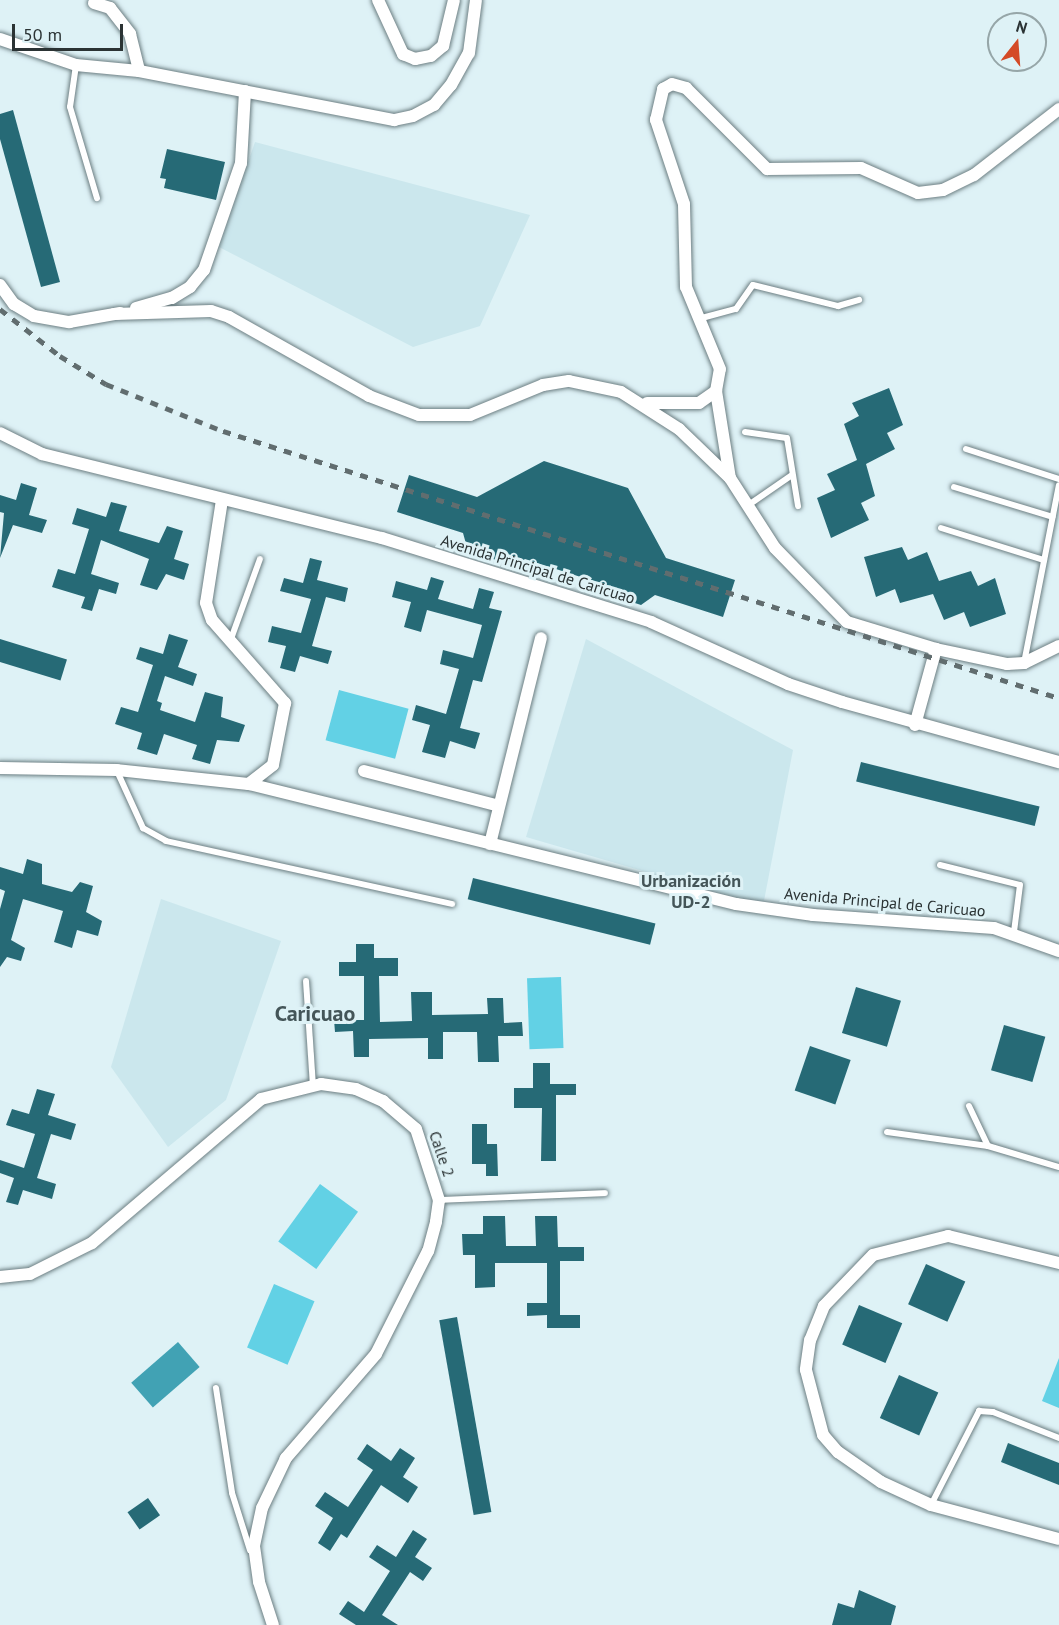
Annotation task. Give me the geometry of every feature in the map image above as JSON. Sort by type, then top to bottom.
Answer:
[{"type":"street","points":[[378,0],[404,54],[415,59],[431,56],[443,46],[454,0]]},
{"type":"street","points":[[0,39],[76,65],[139,71],[374,118],[413,116],[443,96],[464,63],[476,0]]},
{"type":"street","points":[[94,3],[110,8],[123,22],[139,71]]},
{"type":"street","points":[[730,478],[716,391],[720,369],[686,287],[684,204],[656,120],[663,89],[672,84],[686,88],[767,169],[861,168],[918,193],[943,190],[974,175],[1059,109]]},
{"type":"street","points":[[0,285],[14,304],[34,316],[69,322],[114,314],[172,298],[190,287],[204,270],[241,164],[245,91]]},
{"type":"street","points":[[114,314],[211,312],[229,317],[369,396],[419,415],[470,415],[543,385],[569,381],[601,386],[645,403],[730,478],[750,504],[776,548],[848,622],[936,650],[1007,664],[1024,663],[1059,646]]},
{"type":"street","points":[[645,403],[699,403],[716,391]]},
{"type":"street","name":"Avenida Principal de Caricuao","points":[[0,433],[42,454],[382,538],[651,622],[788,684],[915,725],[1059,762]]},
{"type":"street","points":[[222,500],[204,596],[212,620],[285,703],[273,765],[249,784]]},
{"type":"street","points":[[490,844],[541,638]]},
{"type":"street","points":[[915,725],[936,650]]},
{"type":"street","name":"Avenida Principal de Caricuao","points":[[0,768],[117,770],[249,784],[736,904],[1014,932],[1059,951]]},
{"type":"street","points":[[364,771],[499,806]]},
{"type":"street","name":"Calle 2","points":[[0,1277],[30,1274],[92,1243],[261,1099],[313,1086],[356,1089],[383,1101],[416,1129],[439,1200],[428,1251],[376,1354],[286,1458],[262,1508],[254,1546],[259,1582],[273,1625]]},
{"type":"street","points":[[1059,1263],[948,1236],[908,1242],[873,1255],[824,1306],[810,1340],[806,1370],[824,1435],[838,1452],[880,1482],[932,1505],[1059,1539]]},
{"type":"lane","points":[[76,65],[70,107],[97,198]]},
{"type":"lane","points":[[698,320],[736,309],[753,285],[838,306],[859,300]]},
{"type":"lane","points":[[745,432],[787,438],[798,506]]},
{"type":"lane","points":[[966,449],[1059,479]]},
{"type":"lane","points":[[750,504],[792,476]]},
{"type":"lane","points":[[1024,663],[1059,484]]},
{"type":"lane","points":[[954,487],[1053,517]]},
{"type":"lane","points":[[941,528],[1044,560]]},
{"type":"lane","points":[[231,639],[260,559]]},
{"type":"lane","points":[[117,770],[143,828],[166,841],[452,904]]},
{"type":"lane","points":[[940,865],[1020,885],[1014,932]]},
{"type":"lane","points":[[306,981],[313,1086]]},
{"type":"lane","points":[[969,1106],[988,1146]]},
{"type":"lane","points":[[886,1132],[988,1146],[1059,1167]]},
{"type":"lane","points":[[439,1200],[604,1193]]},
{"type":"lane","points":[[216,1388],[232,1493],[259,1582]]},
{"type":"lane","points":[[932,1505],[979,1411],[993,1412],[1059,1438]]},
{"type":"shaded area","points":[[255,142],[530,215],[480,326],[413,347],[219,247]]},
{"type":"shaded area","points":[[586,639],[793,750],[763,906],[526,837]]},
{"type":"shaded area","points":[[339,690],[409,709],[395,759],[326,740]]},
{"type":"shaded area","points":[[161,899],[281,941],[226,1100],[168,1147],[111,1067]]},
{"type":"shaded area","points":[[561,977],[563,1048],[529,1049],[527,978]]},
{"type":"shaded area","points":[[320,1184],[358,1212],[316,1269],[278,1241]]},
{"type":"shaded area","points":[[274,1284],[315,1301],[288,1365],[247,1348]]},
{"type":"shaded area","points":[[178,1342],[200,1367],[153,1408],[131,1383]]},
{"type":"shaded area","points":[[1059,1358],[1059,1408],[1042,1401]]},
{"type":"building","points":[[13,110],[60,282],[41,287],[0,139],[0,114]]},
{"type":"building","points":[[167,149],[225,162],[216,200],[164,188],[166,179],[160,178]]},
{"type":"building","points":[[889,388],[903,425],[887,433],[895,449],[866,464],[875,496],[861,503],[869,520],[831,538],[817,498],[835,490],[827,474],[857,460],[844,424],[859,416],[852,403]]},
{"type":"building","points":[[544,461],[628,488],[666,558],[735,580],[723,617],[655,595],[641,605],[595,590],[590,580],[525,559],[515,566],[468,551],[463,533],[397,512],[409,475],[477,497]]},
{"type":"building","points":[[21,483],[37,488],[29,515],[47,520],[42,533],[13,525],[0,558],[4,513],[0,512],[0,495],[16,500]]},
{"type":"building","points":[[111,502],[127,506],[119,531],[159,543],[167,526],[183,531],[174,559],[189,564],[184,580],[166,574],[157,590],[140,585],[149,559],[101,540],[91,574],[119,583],[116,594],[99,589],[92,611],[81,608],[85,597],[52,587],[58,569],[75,574],[89,529],[72,524],[77,508],[106,517]]},
{"type":"building","points":[[902,547],[908,560],[927,552],[939,581],[971,571],[978,586],[995,578],[1006,614],[970,627],[964,612],[944,620],[933,594],[900,603],[895,589],[876,597],[864,557]]},
{"type":"building","points":[[310,558],[322,561],[317,580],[348,588],[345,602],[326,597],[312,646],[332,651],[328,664],[300,656],[295,672],[280,668],[286,646],[268,642],[272,626],[301,633],[311,599],[280,591],[284,578],[303,583]]},
{"type":"building","points":[[431,577],[444,581],[438,599],[473,609],[479,588],[494,592],[489,608],[502,611],[482,682],[473,680],[460,728],[480,733],[475,749],[450,741],[445,758],[422,752],[430,725],[412,720],[416,705],[446,714],[459,669],[440,664],[443,650],[473,658],[482,625],[427,610],[421,632],[404,627],[411,602],[392,597],[396,581],[427,590]]},
{"type":"building","points":[[169,634],[188,640],[178,667],[197,674],[193,686],[165,676],[157,701],[162,703],[160,710],[195,722],[205,692],[223,697],[221,717],[245,725],[239,742],[217,740],[210,764],[192,759],[197,745],[164,734],[157,755],[137,749],[142,733],[115,724],[121,707],[138,712],[153,665],[136,659],[140,647],[163,654]]},
{"type":"building","points":[[0,639],[67,659],[61,681],[0,662]]},
{"type":"building","points":[[861,762],[1040,807],[1035,826],[856,781]]},
{"type":"building","points":[[27,859],[42,864],[42,884],[72,892],[80,882],[93,886],[86,912],[102,921],[98,936],[77,930],[72,948],[54,942],[63,911],[23,899],[11,940],[25,948],[21,961],[7,957],[0,967],[0,909],[5,891],[0,889],[0,867],[23,874]]},
{"type":"building","points":[[473,878],[655,923],[650,945],[468,899]]},
{"type":"building","points":[[356,944],[374,944],[374,958],[398,958],[398,976],[379,976],[380,1022],[412,1021],[411,992],[432,992],[432,1015],[488,1014],[487,998],[503,998],[504,1023],[522,1022],[523,1036],[498,1036],[499,1062],[478,1062],[477,1032],[443,1032],[443,1059],[428,1059],[428,1038],[369,1039],[369,1057],[354,1057],[353,1031],[335,1032],[334,1020],[364,1020],[364,976],[339,976],[339,962],[356,962]]},
{"type":"building","points":[[856,987],[901,1001],[887,1047],[842,1033]]},
{"type":"building","points":[[1004,1025],[1045,1037],[1032,1082],[991,1070]]},
{"type":"building","points":[[810,1046],[851,1060],[835,1104],[795,1090]]},
{"type":"building","points":[[533,1063],[550,1063],[550,1084],[576,1084],[576,1095],[556,1095],[556,1161],[541,1161],[542,1108],[514,1108],[514,1088],[533,1088]]},
{"type":"building","points":[[37,1089],[55,1094],[48,1115],[76,1124],[71,1140],[51,1134],[37,1178],[56,1184],[52,1199],[23,1190],[18,1205],[6,1202],[14,1178],[0,1173],[0,1160],[24,1168],[35,1134],[6,1125],[12,1109],[29,1114]]},
{"type":"building","points":[[472,1124],[487,1124],[487,1144],[497,1144],[498,1176],[486,1176],[486,1164],[472,1164]]},
{"type":"building","points":[[483,1216],[505,1216],[506,1246],[536,1246],[535,1216],[557,1216],[558,1247],[584,1247],[584,1261],[560,1261],[560,1315],[580,1315],[580,1328],[547,1328],[547,1315],[527,1316],[527,1303],[547,1303],[547,1263],[495,1263],[495,1287],[475,1288],[475,1255],[463,1255],[462,1234],[483,1234]]},
{"type":"building","points":[[926,1264],[965,1281],[947,1322],[908,1304]]},
{"type":"building","points":[[859,1305],[902,1323],[885,1363],[842,1345]]},
{"type":"building","points":[[457,1317],[491,1512],[474,1515],[439,1320]]},
{"type":"building","points":[[899,1375],[938,1392],[919,1435],[880,1418]]},
{"type":"building","points":[[1008,1443],[1059,1463],[1059,1485],[1001,1462]]},
{"type":"building","points":[[367,1444],[391,1461],[400,1448],[415,1458],[403,1477],[418,1487],[408,1503],[381,1485],[347,1538],[341,1534],[330,1551],[318,1543],[333,1518],[315,1506],[325,1492],[348,1507],[373,1470],[357,1459]]},
{"type":"building","points":[[148,1498],[160,1515],[140,1530],[128,1512]]},
{"type":"building","points":[[413,1530],[427,1539],[415,1557],[432,1568],[423,1581],[410,1572],[382,1615],[398,1625],[356,1625],[339,1614],[348,1601],[364,1612],[390,1571],[369,1557],[377,1545],[396,1557]]},
{"type":"building","points":[[859,1590],[896,1606],[891,1625],[832,1625],[838,1603],[854,1608]]},
{"type":"railway","points":[[0,309],[60,356],[106,384],[223,431],[1059,698]]},
{"type":"district","name":"Urbanización UD-2","points":[[691,892]]},
{"type":"district","name":"Caricuao","points":[[315,1014]]}]
